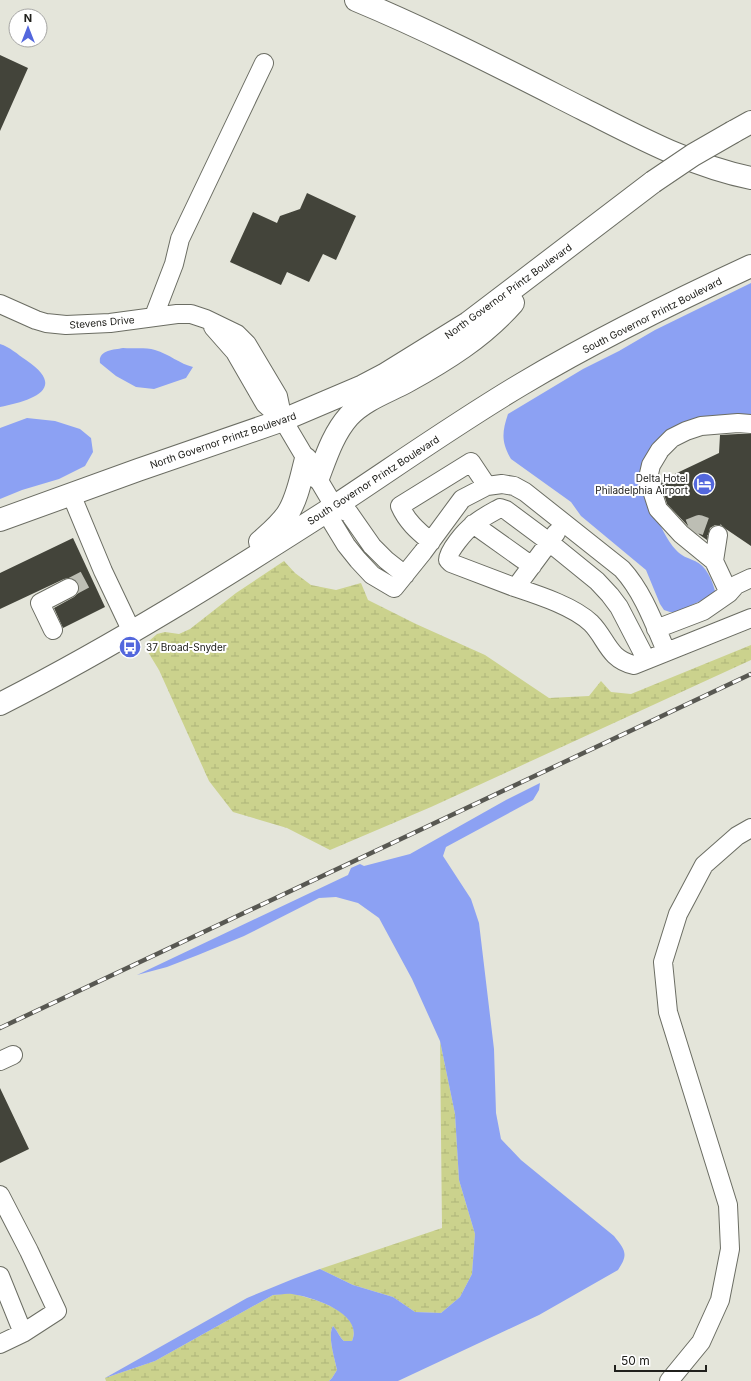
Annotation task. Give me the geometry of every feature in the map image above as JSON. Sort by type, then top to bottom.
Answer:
[{"type":"main road","points":[[356,0],[442,39],[664,149],[716,169],[751,178]]},
{"type":"main road","name":"North Governor Printz Boulevard","points":[[0,520],[283,420],[363,386],[410,360],[468,323],[652,182],[693,155],[742,127]]},
{"type":"main road","points":[[318,478],[333,441],[349,416],[362,405],[439,363],[471,342],[498,319],[552,260]]},
{"type":"main road","name":"South Governor Printz Boulevard","points":[[0,704],[132,632],[334,506],[484,408],[561,362],[653,313],[751,266]]},
{"type":"main road","points":[[220,578],[273,530],[288,513],[294,501],[306,459]]},
{"type":"street","points":[[154,316],[174,264],[180,239],[264,63]]},
{"type":"street","name":"Stevens Drive","points":[[0,304],[36,320],[46,323],[66,325],[110,323],[154,316],[185,314],[206,319],[237,334],[243,339],[278,396],[283,420],[334,506]]},
{"type":"street","points":[[729,593],[714,561],[685,531],[658,509],[648,478],[650,465],[660,450],[672,438],[701,426],[738,423],[751,424]]},
{"type":"street","points":[[431,542],[412,526],[403,514],[400,506],[471,462],[487,486]]},
{"type":"street","points":[[334,506],[349,513],[377,551],[386,560],[399,582],[431,542],[462,499],[487,486],[502,484],[514,486],[525,492],[622,568],[638,590],[666,651]]},
{"type":"street","points":[[71,494],[95,575],[132,632]]},
{"type":"street","points":[[646,659],[619,607],[598,582],[550,542],[506,510],[500,508],[473,524],[448,555],[448,560],[451,563],[540,596],[578,614],[592,624],[615,655],[624,662],[634,665],[751,618]]},
{"type":"street","points":[[516,587],[564,523]]},
{"type":"street","points":[[473,524],[532,566]]},
{"type":"street","points":[[714,561],[718,535]]},
{"type":"street","points":[[656,629],[703,611],[729,593],[736,585],[751,578]]},
{"type":"street","points":[[53,630],[40,603],[69,588]]},
{"type":"street","points":[[669,1381],[701,1342],[720,1300],[730,1249],[728,1205],[668,1012],[663,962],[678,914],[704,865],[737,836],[751,828]]},
{"type":"street","points":[[0,1195],[29,1251],[57,1311],[23,1333],[0,1344]]},
{"type":"street","points":[[0,1276],[23,1333]]},
{"type":"green space","points":[[284,561],[295,573],[311,585],[336,590],[361,583],[368,600],[416,624],[485,655],[549,698],[589,696],[601,681],[611,692],[631,694],[751,645],[751,660],[431,807],[330,850],[287,828],[233,812],[209,781],[159,670],[148,652],[148,642],[157,634],[165,632],[179,634],[190,629],[236,593]]},
{"type":"green space","points":[[440,1041],[455,1114],[459,1180],[475,1234],[472,1274],[460,1297],[441,1313],[415,1312],[393,1297],[353,1285],[320,1269],[442,1228]]},
{"type":"green space","points":[[291,1293],[334,1308],[350,1321],[354,1330],[352,1341],[344,1341],[333,1326],[331,1330],[331,1341],[337,1370],[329,1381],[106,1381],[105,1378],[155,1361],[273,1295]]},
{"type":"water","points":[[751,283],[751,415],[667,434],[648,498],[660,526],[672,545],[680,554],[702,566],[710,578],[715,591],[713,595],[677,612],[670,612],[664,610],[660,604],[646,570],[581,516],[571,502],[511,459],[504,442],[505,426],[508,414],[583,369],[619,351],[655,330]]},
{"type":"water","points":[[0,344],[13,351],[38,370],[44,379],[45,386],[41,392],[23,401],[0,407]]},
{"type":"water","points":[[123,348],[155,350],[193,367],[186,378],[154,389],[136,387],[116,376],[100,363],[101,355],[107,351]]},
{"type":"water","points":[[27,418],[55,421],[80,429],[91,438],[93,452],[85,466],[59,479],[22,490],[0,499],[0,428]]},
{"type":"water","points":[[540,783],[539,790],[533,800],[446,847],[443,856],[471,899],[479,923],[494,1049],[496,1113],[501,1139],[521,1160],[614,1236],[624,1252],[624,1260],[618,1270],[539,1315],[398,1381],[329,1381],[337,1370],[331,1341],[331,1330],[333,1326],[344,1341],[352,1341],[354,1331],[350,1322],[344,1315],[334,1308],[312,1299],[290,1294],[273,1295],[155,1361],[105,1378],[247,1298],[320,1269],[353,1285],[393,1297],[415,1312],[441,1313],[460,1297],[472,1274],[475,1234],[459,1180],[455,1114],[440,1041],[412,979],[379,918],[358,903],[336,897],[319,898],[244,936],[167,967],[137,975],[348,875],[351,868],[360,864],[364,866],[410,854],[506,800]]},
{"type":"building","points":[[0,55],[28,68],[0,131]]},
{"type":"building","points":[[307,193],[356,216],[336,260],[323,254],[309,282],[287,272],[281,285],[230,262],[253,212],[277,223],[280,216],[300,209]]},
{"type":"building","name":"Delta Hotel Philadelphia Airport","points":[[751,434],[751,546],[720,525],[715,525],[710,528],[707,540],[697,533],[688,526],[667,504],[660,481],[719,453],[720,435]]},
{"type":"building","points":[[73,538],[105,607],[63,628],[54,608],[74,597],[78,593],[78,583],[74,579],[69,578],[0,609],[0,573]]},
{"type":"building","points":[[0,1088],[29,1149],[0,1163]]},
{"type":"tunnel","points":[[689,528],[699,524],[713,529],[718,535]]},
{"type":"tunnel","points":[[69,588],[88,578]]},
{"type":"railway","points":[[0,1028],[751,674]]},
{"type":"place","name":"Delta Hotel Philadelphia Airport","points":[[704,484]]},
{"type":"place","name":"37 Broad-Snyder","points":[[130,647]]}]
